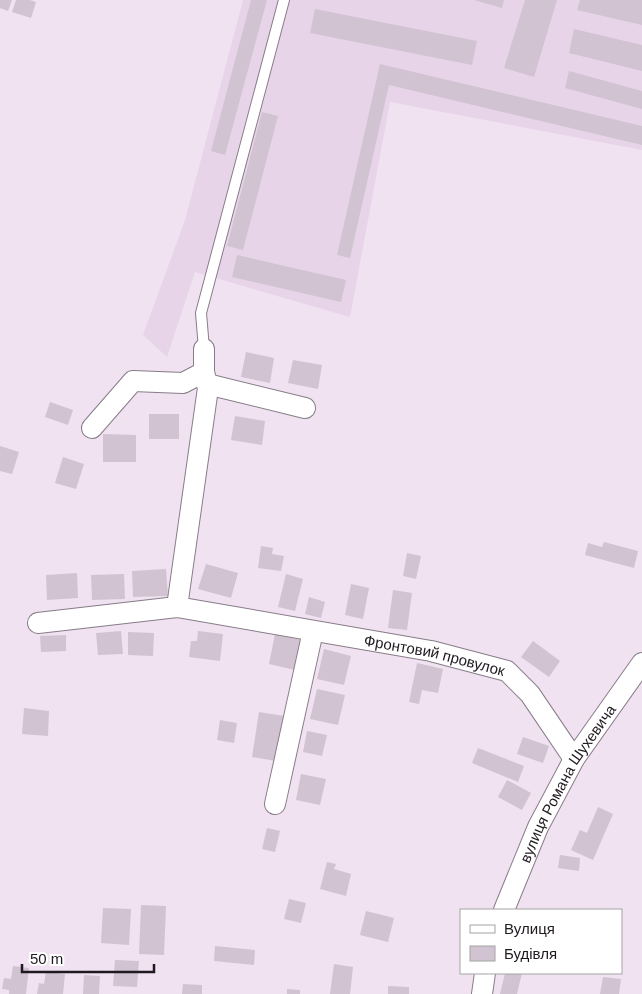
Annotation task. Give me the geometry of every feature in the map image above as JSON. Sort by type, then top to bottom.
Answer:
[{"type":"street","points":[[177,607],[208,388],[205,378],[204,349]]},
{"type":"street","points":[[92,428],[133,381],[182,382],[205,378],[305,408]]},
{"type":"street","name":"Фронтовий провулок","points":[[38,623],[177,607],[431,651],[507,671],[530,694],[574,759]]},
{"type":"street","points":[[275,804],[313,631]]},
{"type":"street","name":"вулиця Романа Шухевича","points":[[504,909],[538,827],[574,759],[642,663]]},
{"type":"street","points":[[482,994],[486,974]]},
{"type":"lane","points":[[204,349],[201,313],[284,0]]},
{"type":"shaded area","points":[[243,0],[642,0],[642,150],[390,102],[350,317],[195,272],[167,357],[143,335],[185,220]]},
{"type":"building","points":[[0,0],[12,0],[8,11],[0,8]]},
{"type":"building","points":[[16,0],[36,2],[31,18],[12,12]]},
{"type":"building","points":[[251,0],[267,0],[225,155],[211,151]]},
{"type":"building","points":[[474,0],[504,0],[502,8]]},
{"type":"building","points":[[525,0],[557,0],[534,77],[504,68]]},
{"type":"building","points":[[580,0],[642,0],[642,25],[577,10]]},
{"type":"building","points":[[315,9],[477,41],[472,65],[310,33]]},
{"type":"building","points":[[574,29],[642,45],[642,71],[569,53]]},
{"type":"building","points":[[380,64],[642,126],[642,145],[389,85],[350,258],[337,255]]},
{"type":"building","points":[[569,71],[642,91],[642,109],[565,88]]},
{"type":"building","points":[[262,112],[278,116],[243,250],[227,246]]},
{"type":"building","points":[[237,255],[346,280],[341,302],[232,277]]},
{"type":"building","points":[[246,352],[274,358],[270,383],[241,377]]},
{"type":"building","points":[[293,360],[322,365],[318,389],[288,383]]},
{"type":"building","points":[[50,402],[73,410],[68,425],[45,417]]},
{"type":"building","points":[[149,414],[179,414],[179,439],[149,439]]},
{"type":"building","points":[[235,416],[265,421],[262,445],[231,440]]},
{"type":"building","points":[[103,434],[136,435],[136,462],[103,462]]},
{"type":"building","points":[[0,446],[19,452],[12,474],[0,471]]},
{"type":"building","points":[[63,457],[84,464],[76,489],[55,483]]},
{"type":"building","points":[[604,542],[638,551],[634,568],[585,555],[588,543],[602,547]]},
{"type":"building","points":[[261,546],[273,548],[272,554],[284,556],[281,571],[258,568]]},
{"type":"building","points":[[407,553],[421,556],[416,579],[403,576]]},
{"type":"building","points":[[206,564],[238,573],[231,598],[198,589]]},
{"type":"building","points":[[166,569],[168,596],[133,597],[132,571]]},
{"type":"building","points":[[77,573],[78,598],[47,600],[46,575]]},
{"type":"building","points":[[124,574],[125,599],[92,600],[91,575]]},
{"type":"building","points":[[286,574],[303,579],[295,611],[278,607]]},
{"type":"building","points":[[351,584],[369,588],[363,619],[345,615]]},
{"type":"building","points":[[393,590],[412,593],[407,630],[388,628]]},
{"type":"building","points":[[309,597],[325,602],[321,618],[305,614]]},
{"type":"building","points":[[121,631],[123,654],[98,655],[96,633]]},
{"type":"building","points":[[198,631],[223,634],[220,661],[189,657],[191,641],[197,641]]},
{"type":"building","points":[[128,632],[154,633],[153,656],[128,655]]},
{"type":"building","points":[[275,634],[301,640],[295,670],[269,664]]},
{"type":"building","points":[[66,635],[66,651],[41,652],[40,636]]},
{"type":"building","points":[[533,641],[560,661],[549,677],[521,657]]},
{"type":"building","points":[[324,649],[351,656],[344,685],[317,679]]},
{"type":"building","points":[[417,663],[443,669],[438,693],[422,690],[419,704],[409,702]]},
{"type":"building","points":[[317,689],[345,695],[338,725],[310,719]]},
{"type":"building","points":[[24,708],[49,711],[48,736],[22,734]]},
{"type":"building","points":[[259,712],[284,716],[276,761],[252,757]]},
{"type":"building","points":[[220,720],[237,723],[234,743],[217,740]]},
{"type":"building","points":[[307,731],[327,735],[322,756],[303,752]]},
{"type":"building","points":[[523,737],[549,746],[543,763],[517,754]]},
{"type":"building","points":[[478,748],[524,766],[518,782],[472,763]]},
{"type":"building","points":[[301,774],[326,779],[320,805],[296,800]]},
{"type":"building","points":[[507,780],[531,793],[522,810],[498,797]]},
{"type":"building","points":[[598,807],[613,814],[593,860],[571,850],[580,830],[587,833]]},
{"type":"building","points":[[267,828],[280,831],[275,852],[262,849]]},
{"type":"building","points":[[560,855],[580,858],[579,871],[558,868]]},
{"type":"building","points":[[327,862],[336,864],[334,869],[351,874],[346,896],[320,889]]},
{"type":"building","points":[[289,899],[306,903],[301,923],[284,919]]},
{"type":"building","points":[[141,905],[166,906],[164,955],[139,954]]},
{"type":"building","points":[[103,908],[131,909],[129,945],[101,943]]},
{"type":"building","points":[[366,911],[394,918],[388,942],[360,935]]},
{"type":"building","points":[[215,946],[255,950],[254,965],[214,961]]},
{"type":"building","points":[[115,960],[139,961],[137,987],[113,986]]},
{"type":"building","points":[[334,964],[353,967],[350,994],[330,994]]},
{"type":"building","points":[[13,966],[29,968],[26,994],[9,994],[9,990],[2,989],[4,978],[11,979]]},
{"type":"building","points":[[46,972],[65,974],[63,994],[37,994],[39,983],[44,984]]},
{"type":"building","points":[[505,974],[522,974],[517,994],[500,994]]},
{"type":"building","points":[[84,975],[100,976],[99,994],[83,994]]},
{"type":"building","points":[[603,977],[621,979],[619,994],[600,994]]},
{"type":"building","points":[[183,984],[202,985],[202,994],[182,994]]},
{"type":"building","points":[[388,986],[409,987],[409,994],[388,994]]},
{"type":"building","points":[[287,989],[300,990],[300,994],[287,994]]}]
